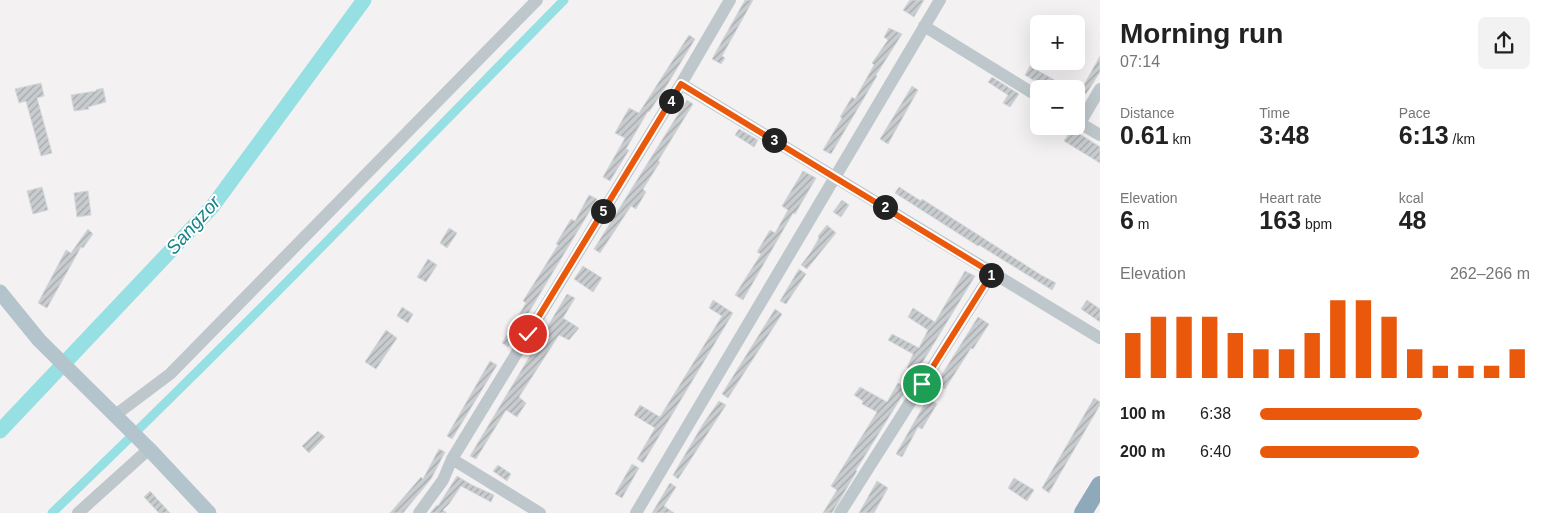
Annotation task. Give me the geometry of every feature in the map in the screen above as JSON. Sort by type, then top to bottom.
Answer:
[{"type":"highway","points":[[1083,513],[1100,485]]},
{"type":"main road","points":[[0,292],[39,340],[209,513]]},
{"type":"street","points":[[114,416],[170,374],[538,0]]},
{"type":"street","points":[[418,513],[444,480],[452,459],[681,84],[730,0]]},
{"type":"street","points":[[636,513],[940,0]]},
{"type":"street","points":[[924,26],[1030,92]]},
{"type":"street","points":[[681,84],[1100,338]]},
{"type":"street","points":[[1085,112],[1100,89]]},
{"type":"street","points":[[1085,126],[1100,135]]},
{"type":"street","points":[[840,513],[992,273]]},
{"type":"street","points":[[78,513],[146,447]]},
{"type":"street","points":[[452,459],[540,513]]},
{"type":"building","points":[[745,0],[753,0],[722,56],[725,58],[721,64],[712,59]]},
{"type":"building","points":[[910,0],[924,0],[914,17],[903,10]]},
{"type":"building","points":[[889,28],[902,34],[831,154],[823,150],[842,118],[840,117],[852,97],[855,99],[874,65],[872,63],[888,40],[884,37]]},
{"type":"building","points":[[689,35],[695,39],[667,85],[648,111],[626,149],[629,150],[610,181],[603,177],[625,138],[615,133],[629,108],[639,113]]},
{"type":"building","points":[[1100,56],[1100,72],[1086,94],[1085,83]]},
{"type":"building","points":[[1030,66],[1030,70],[1037,70],[1054,80],[1033,80],[1025,75]]},
{"type":"building","points":[[992,77],[1019,94],[1010,107],[1003,103],[1008,95],[988,82]]},
{"type":"building","points":[[41,83],[44,96],[37,98],[52,153],[41,156],[26,101],[19,103],[15,89]]},
{"type":"building","points":[[912,86],[918,90],[888,144],[880,139]]},
{"type":"building","points":[[103,88],[106,102],[88,107],[89,109],[74,111],[71,95]]},
{"type":"building","points":[[687,100],[693,104],[643,189],[646,192],[636,209],[631,206],[600,253],[594,249]]},
{"type":"building","points":[[739,129],[758,140],[754,147],[735,135]]},
{"type":"building","points":[[1068,135],[1081,135],[1100,147],[1100,163],[1064,141]]},
{"type":"building","points":[[803,171],[816,178],[795,214],[793,213],[743,300],[735,295],[761,254],[757,252],[770,230],[775,233],[788,210],[782,206]]},
{"type":"building","points":[[42,187],[48,210],[33,214],[27,191]]},
{"type":"building","points":[[899,187],[921,201],[922,199],[1056,283],[1052,290],[895,193]]},
{"type":"building","points":[[88,191],[91,215],[77,217],[74,193]]},
{"type":"building","points":[[589,195],[597,199],[508,347],[502,343],[526,303],[523,301],[558,245],[556,244],[571,219],[575,221]]},
{"type":"building","points":[[842,200],[849,205],[841,217],[833,212]]},
{"type":"building","points":[[827,225],[836,233],[807,269],[801,265],[811,252],[819,238],[818,236]]},
{"type":"building","points":[[449,228],[457,233],[447,248],[440,243]]},
{"type":"building","points":[[88,229],[93,234],[83,248],[81,247],[47,308],[38,303],[66,250],[71,253]]},
{"type":"building","points":[[428,259],[437,265],[426,282],[417,277]]},
{"type":"building","points":[[583,266],[602,278],[593,292],[574,279]]},
{"type":"building","points":[[799,269],[806,274],[786,304],[780,301]]},
{"type":"building","points":[[965,271],[975,276],[916,373],[907,368],[913,354],[888,340],[892,334],[919,348],[928,330],[908,317],[913,308],[935,322]]},
{"type":"building","points":[[567,294],[575,298],[563,318],[579,328],[569,340],[559,335],[519,397],[526,403],[517,417],[506,410],[476,459],[470,456]]},
{"type":"building","points":[[713,300],[733,313],[643,463],[637,459],[655,428],[634,415],[640,405],[660,417],[722,316],[709,308]]},
{"type":"building","points":[[1087,300],[1100,309],[1100,322],[1081,309]]},
{"type":"building","points":[[402,307],[413,314],[408,323],[397,316]]},
{"type":"building","points":[[775,309],[782,314],[728,398],[722,394]]},
{"type":"building","points":[[978,317],[989,324],[945,389],[936,384]]},
{"type":"building","points":[[386,330],[397,338],[376,369],[365,362]]},
{"type":"building","points":[[490,361],[497,365],[452,439],[447,436]]},
{"type":"building","points":[[898,383],[907,388],[856,470],[832,513],[823,513],[837,490],[831,486],[877,412],[862,404],[863,401],[854,395],[860,387],[887,402]]},
{"type":"building","points":[[928,398],[937,404],[922,429],[918,427],[902,457],[896,454]]},
{"type":"building","points":[[1094,398],[1100,402],[1100,405],[1049,493],[1042,488]]},
{"type":"building","points":[[719,401],[726,405],[678,479],[673,475]]},
{"type":"building","points":[[318,431],[325,437],[309,453],[302,446]]},
{"type":"building","points":[[439,449],[445,452],[431,479],[403,513],[390,513],[421,477],[423,479]]},
{"type":"building","points":[[632,464],[639,468],[622,498],[615,494]]},
{"type":"building","points":[[498,465],[511,474],[507,481],[493,471]]},
{"type":"building","points":[[457,476],[494,495],[491,502],[461,486],[443,510],[447,513],[430,513],[438,506]]},
{"type":"building","points":[[1014,478],[1034,490],[1027,501],[1008,488]]},
{"type":"building","points":[[877,481],[888,488],[874,513],[859,513]]},
{"type":"building","points":[[670,483],[676,487],[664,506],[674,513],[652,513]]},
{"type":"building","points":[[150,491],[170,513],[159,513],[144,497]]},
{"type":"waterway","name":"Sangzor","points":[[0,431],[212,207],[364,0]]},
{"type":"waterway","points":[[52,513],[246,323],[564,0]]},
{"type":"route","points":[[528,334],[681,84],[992,273],[922,384]]}]
